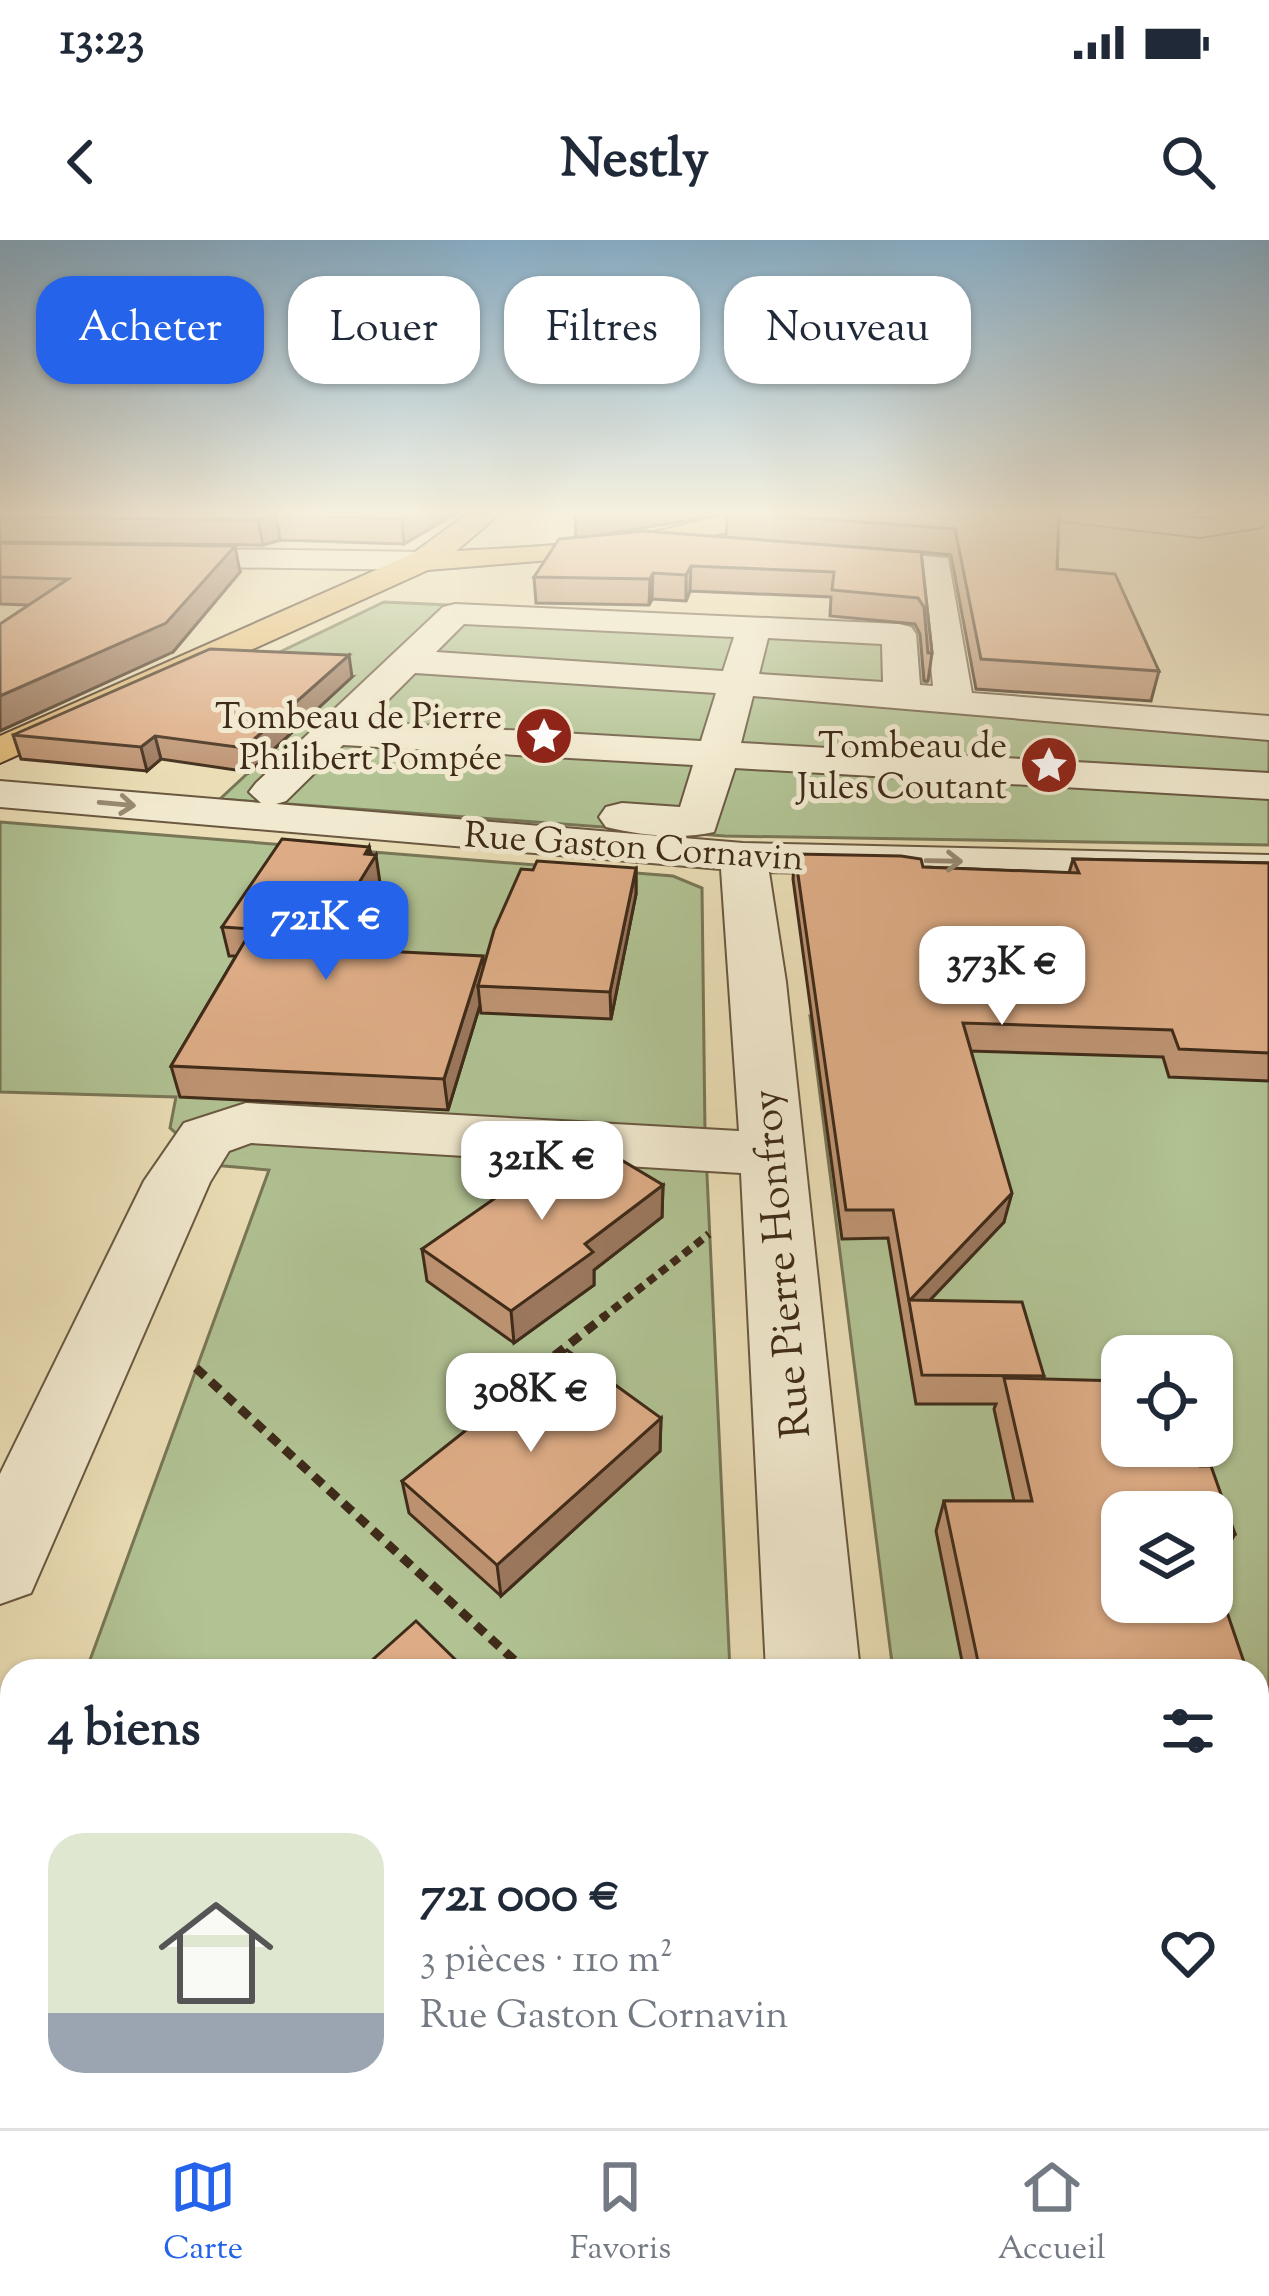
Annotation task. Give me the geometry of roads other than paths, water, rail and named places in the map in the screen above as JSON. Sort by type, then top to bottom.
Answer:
[{"type":"main road","points":[[0,751],[336,600]]},
{"type":"street","points":[[941,600],[953,703],[1269,728]]},
{"type":"street","points":[[902,695],[898,634],[455,614],[272,792],[497,780],[718,756],[1269,786]]},
{"type":"street","points":[[497,780],[595,620]]},
{"type":"street","points":[[333,732],[497,780],[698,823],[754,627]]},
{"type":"street","points":[[406,661],[902,695],[949,680]]},
{"type":"street","name":"Rue Gaston Cornavin","points":[[0,794],[743,856],[1269,869]]},
{"type":"street","name":"Rue Pierre Honfroy","points":[[743,856],[758,982],[812,1659]]},
{"type":"street","points":[[0,1564],[177,1181],[206,1137],[246,1124],[769,1154]]},
{"type":"place","name":"Tombeau de Pierre Philibert Pompée","points":[[544,736]]},
{"type":"place","name":"Tombeau de Jules Coutant","points":[[1049,765]]}]
